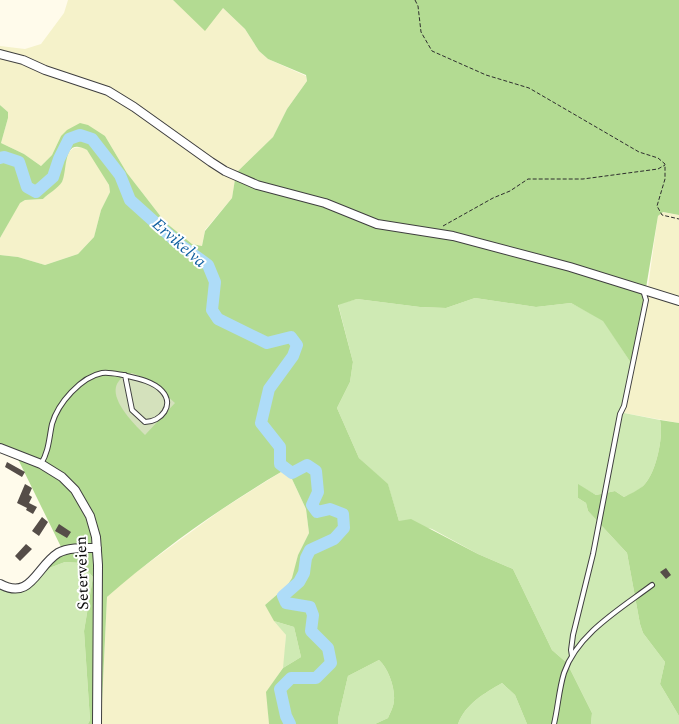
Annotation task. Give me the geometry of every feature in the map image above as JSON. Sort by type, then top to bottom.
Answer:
[{"type":"street","points":[[0,54],[23,60],[45,70],[108,91],[134,107],[203,157],[225,171],[247,181],[320,201],[377,224],[434,232],[570,267],[679,301]]},
{"type":"street","name":"Seterveien","points":[[1,449],[41,464],[68,482],[78,494],[95,529],[97,548],[97,724]]},
{"type":"street","points":[[0,584],[12,590],[18,590],[29,584],[57,554],[66,550],[97,548]]},
{"type":"lane","points":[[572,656],[571,650],[573,634],[593,554],[620,414],[624,406],[646,300],[642,290]]},
{"type":"lane","points":[[41,464],[46,454],[53,423],[58,409],[69,396],[92,376],[103,373],[125,375],[156,385],[164,392],[166,402],[165,411],[160,418],[152,422],[145,422],[132,410],[125,375]]},
{"type":"lane","points":[[554,724],[564,674],[572,656],[601,624],[652,585]]},
{"type":"path","points":[[415,0],[418,6],[421,32],[432,51],[486,74],[529,88],[639,152],[658,158],[665,164],[665,180],[657,206],[662,215],[679,219]]},
{"type":"path","points":[[434,232],[493,198],[510,191],[528,179],[583,179],[658,169],[665,164]]},
{"type":"shaded area","points":[[68,0],[173,0],[178,4],[223,8],[245,29],[259,51],[268,59],[306,76],[307,81],[287,109],[273,137],[236,173],[232,198],[205,230],[202,246],[192,244],[165,222],[127,173],[105,136],[61,136],[52,155],[41,166],[24,154],[1,143],[8,118],[8,112],[0,105],[0,46],[25,49],[41,44],[64,13]]},
{"type":"shaded area","points":[[82,147],[87,150],[96,162],[109,185],[110,192],[101,210],[94,237],[78,254],[45,265],[18,257],[0,255],[0,238],[19,203],[25,200],[43,199],[62,182],[67,153],[74,148]]},
{"type":"shaded area","points":[[662,212],[679,215],[679,423],[624,413],[648,287],[658,216]]},
{"type":"shaded area","points":[[281,472],[285,473],[292,479],[306,509],[309,533],[298,555],[293,578],[287,586],[265,605],[286,635],[284,666],[267,692],[269,724],[101,724],[107,597],[128,578],[221,510]]},
{"type":"green space","points":[[173,0],[679,0],[679,215],[663,212],[658,216],[633,366],[603,321],[571,303],[536,307],[475,298],[446,308],[420,307],[357,299],[338,305],[353,362],[350,382],[337,408],[359,458],[388,484],[399,521],[411,519],[478,554],[513,569],[552,650],[567,663],[592,713],[591,724],[527,724],[515,695],[502,683],[476,700],[465,711],[458,724],[375,724],[388,718],[393,707],[394,700],[390,678],[379,660],[348,676],[338,724],[269,724],[266,692],[283,668],[301,657],[294,627],[274,621],[265,605],[287,586],[292,578],[298,555],[309,533],[306,509],[292,479],[285,473],[281,472],[191,530],[107,597],[101,724],[88,724],[90,720],[84,631],[93,577],[81,563],[65,562],[44,570],[63,551],[15,453],[0,448],[0,255],[18,257],[45,265],[78,254],[94,237],[101,210],[110,192],[109,185],[87,150],[79,147],[73,147],[67,156],[62,182],[56,189],[43,199],[25,200],[20,203],[0,238],[0,105],[8,112],[8,118],[1,143],[24,154],[41,166],[52,155],[61,136],[67,130],[80,123],[88,125],[105,136],[127,173],[165,222],[192,244],[202,246],[205,231],[232,198],[236,173],[273,137],[287,109],[307,81],[306,75],[268,59],[259,51],[245,29],[223,8],[205,31]]},
{"type":"green space","points":[[475,298],[536,307],[571,303],[603,320],[633,366],[624,413],[660,420],[661,435],[658,454],[652,473],[643,486],[624,497],[615,491],[596,495],[578,485],[578,498],[586,503],[588,511],[627,553],[640,624],[643,633],[665,662],[660,684],[679,716],[679,724],[591,724],[592,713],[567,663],[552,650],[513,569],[478,554],[432,529],[399,521],[388,485],[359,458],[337,408],[350,382],[353,362],[338,304],[357,299],[420,307],[446,308]]},
{"type":"green space","points":[[132,373],[149,380],[175,403],[145,435],[131,421],[119,403],[116,394],[116,386],[121,378]]},
{"type":"green space","points":[[660,420],[679,423],[679,716],[660,684],[665,662],[643,633],[640,624],[627,553],[588,511],[586,503],[578,498],[578,484],[596,495],[615,491],[624,497],[643,486],[652,473],[658,454],[661,435]]},
{"type":"green space","points":[[65,562],[81,563],[93,577],[84,631],[90,720],[88,724],[0,724],[0,585],[11,591],[44,570]]},
{"type":"green space","points":[[274,621],[294,627],[301,657],[283,668],[286,635]]},
{"type":"green space","points":[[379,660],[388,673],[394,695],[393,707],[388,718],[375,724],[338,724],[348,676]]},
{"type":"green space","points":[[502,683],[515,695],[527,724],[458,724],[465,711],[476,700]]},
{"type":"building","points":[[7,462],[25,472],[22,477],[5,467]]},
{"type":"building","points":[[25,484],[32,488],[29,495],[32,497],[29,503],[37,507],[33,514],[26,510],[27,508],[17,503]]},
{"type":"building","points":[[42,517],[48,522],[39,536],[32,531]]},
{"type":"building","points":[[59,524],[71,532],[67,538],[55,531]]},
{"type":"building","points":[[26,544],[32,549],[20,561],[15,556]]},
{"type":"building","points":[[666,568],[671,575],[666,579],[660,572]]},
{"type":"waterway","name":"Ervikelva","points":[[0,158],[4,157],[19,162],[27,187],[36,192],[53,177],[59,159],[69,139],[80,135],[92,139],[120,175],[130,200],[179,244],[208,265],[215,282],[212,310],[218,319],[267,343],[291,337],[297,345],[293,356],[269,389],[261,423],[280,447],[280,464],[292,473],[307,465],[316,471],[318,492],[312,505],[317,512],[330,509],[343,514],[344,528],[334,539],[310,550],[306,558],[304,573],[299,582],[283,596],[286,603],[310,607],[313,615],[311,631],[328,648],[331,663],[316,678],[291,678],[280,689],[286,716],[290,724]]}]
